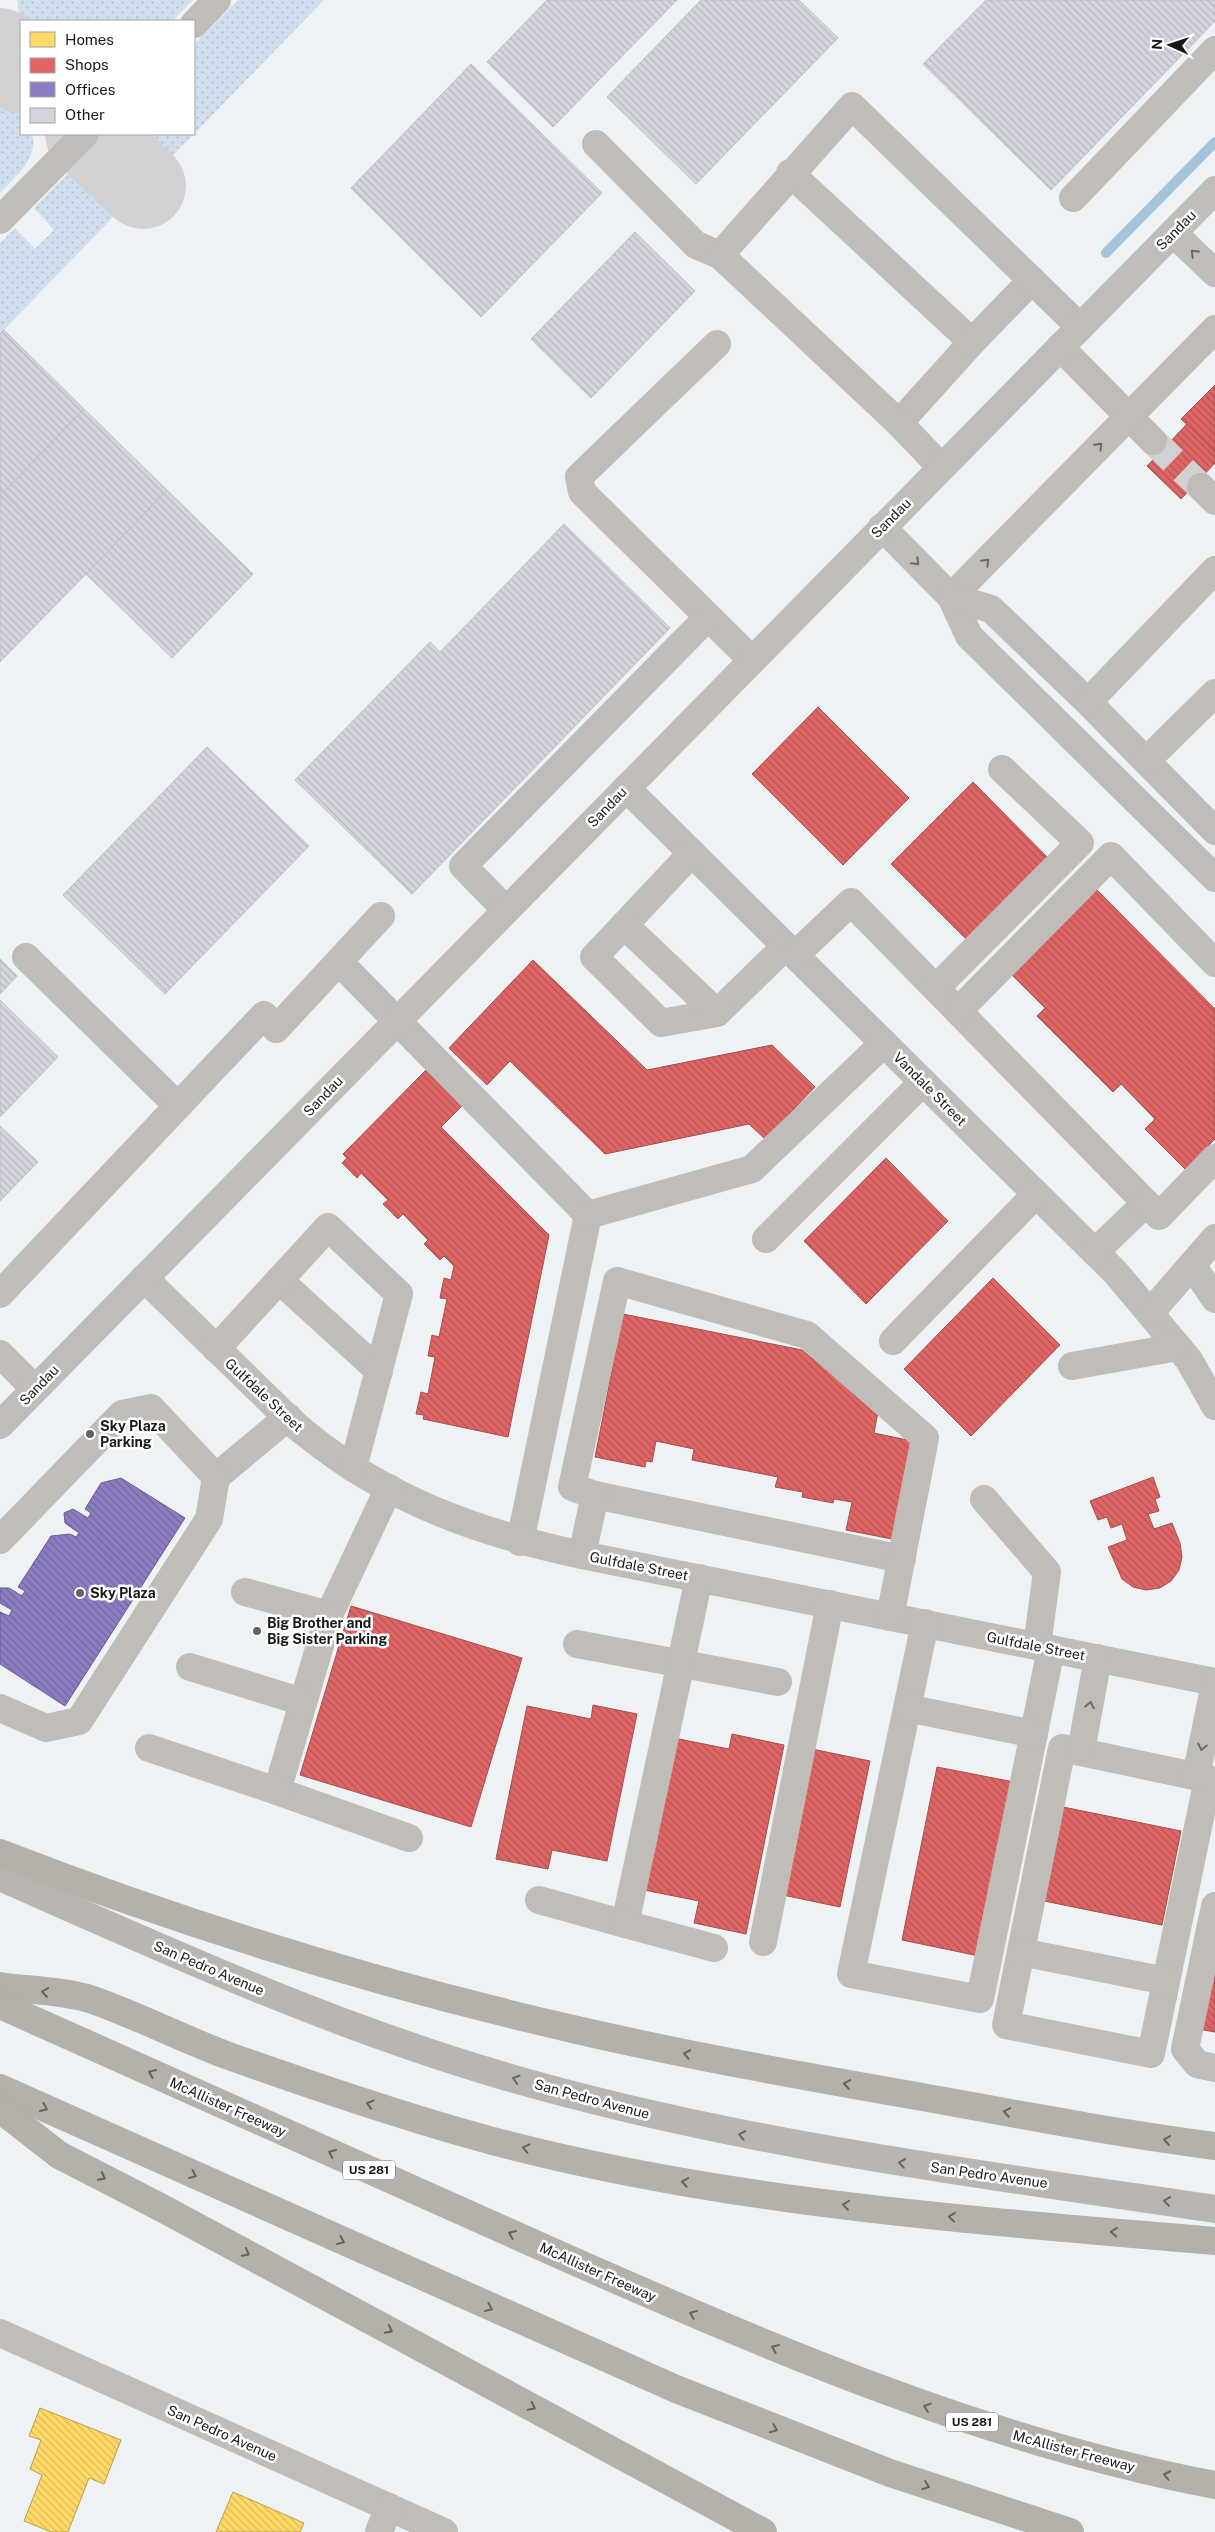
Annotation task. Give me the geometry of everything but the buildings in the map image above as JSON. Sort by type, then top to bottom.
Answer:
[{"type":"highway","points":[[0,1853],[129,1900],[264,1944],[360,1974],[519,2016],[760,2068],[1133,2135],[1215,2146]]},
{"type":"highway","points":[[0,1986],[90,1999],[213,2050],[310,2084],[492,2140],[604,2166],[750,2192],[894,2211],[1215,2241]]},
{"type":"highway","name":"McAllister Freeway","points":[[0,2004],[685,2310],[848,2378],[1016,2436],[1127,2466],[1215,2485]]},
{"type":"highway","points":[[0,2088],[676,2389],[890,2473],[1070,2532]]},
{"type":"highway","points":[[0,2109],[59,2155],[763,2532]]},
{"type":"main road","name":"San Pedro Avenue","points":[[0,1877],[204,1967],[308,2009],[401,2043],[532,2084],[670,2119],[820,2150],[1215,2208]]},
{"type":"street","points":[[195,23],[217,0]]},
{"type":"street","points":[[1073,198],[1215,50]]},
{"type":"street","points":[[720,254],[790,173],[852,106],[1080,327]]},
{"type":"street","points":[[0,220],[84,135]]},
{"type":"street","points":[[596,144],[696,245],[720,254],[899,423],[941,467]]},
{"type":"street","points":[[790,173],[972,342]]},
{"type":"street","name":"Sandau","points":[[0,1425],[1215,190]]},
{"type":"street","points":[[1173,233],[1215,274]]},
{"type":"street","points":[[899,423],[972,342],[1032,280]]},
{"type":"street","points":[[952,597],[1215,329]]},
{"type":"street","points":[[717,344],[579,477],[582,492],[752,660]]},
{"type":"street","points":[[1060,347],[1153,441]]},
{"type":"street","points":[[882,527],[952,597],[969,636],[1215,878]]},
{"type":"street","points":[[1088,702],[1215,570]]},
{"type":"street","points":[[952,597],[991,609],[1088,702],[1215,831]]},
{"type":"street","points":[[506,910],[463,866],[708,617]]},
{"type":"street","points":[[1146,761],[1215,693]]},
{"type":"street","points":[[936,988],[1080,843],[1002,770]]},
{"type":"street","name":"Vandale Street","points":[[626,788],[1095,1252],[1189,1360],[1215,1406]]},
{"type":"street","points":[[692,853],[594,957],[661,1023],[717,1013],[851,902],[1159,1216],[1215,1158]]},
{"type":"street","points":[[958,1011],[1111,856],[1215,964]]},
{"type":"street","points":[[0,1294],[264,1015],[276,1029],[381,916]]},
{"type":"street","points":[[624,925],[717,1013]]},
{"type":"street","points":[[26,957],[178,1106]]},
{"type":"street","points":[[339,962],[588,1215]]},
{"type":"street","points":[[588,1215],[752,1168],[884,1043]]},
{"type":"street","points":[[766,1239],[923,1082]]},
{"type":"street","points":[[893,1341],[1036,1194]]},
{"type":"street","points":[[1095,1252],[1146,1203]]},
{"type":"street","points":[[520,1542],[588,1215]]},
{"type":"street","points":[[216,1349],[328,1227],[399,1294],[353,1468]]},
{"type":"street","points":[[1150,1313],[1215,1238]]},
{"type":"street","points":[[1192,1265],[1215,1299]]},
{"type":"street","name":"Gulfdale Street","points":[[144,1278],[304,1432],[353,1468],[461,1523],[520,1542],[1215,1683]]},
{"type":"street","points":[[279,1280],[379,1370]]},
{"type":"street","points":[[890,1617],[902,1559],[925,1438],[807,1335],[617,1282],[572,1487],[595,1494],[902,1559]]},
{"type":"street","points":[[1072,1366],[1178,1347]]},
{"type":"street","points":[[0,1354],[35,1389]]},
{"type":"street","points":[[0,1540],[122,1414],[151,1408],[216,1478]]},
{"type":"street","points":[[0,1708],[46,1728],[79,1721],[209,1519],[216,1478],[288,1417]]},
{"type":"street","points":[[277,1791],[329,1615],[389,1488]]},
{"type":"street","points":[[582,1555],[595,1494]]},
{"type":"street","points":[[925,1623],[851,1974],[980,1999],[1034,1734],[1044,1647],[1047,1572],[984,1499]]},
{"type":"street","points":[[625,1924],[699,1578]]},
{"type":"street","points":[[245,1592],[329,1615]]},
{"type":"street","points":[[763,1942],[830,1604]]},
{"type":"street","points":[[578,1644],[778,1682]]},
{"type":"street","points":[[1081,1751],[1098,1658]]},
{"type":"street","points":[[190,1667],[303,1702]]},
{"type":"street","points":[[1196,1776],[1215,1683]]},
{"type":"street","points":[[907,1708],[1034,1734]]},
{"type":"street","points":[[149,1748],[409,1838]]},
{"type":"street","points":[[1062,1748],[1196,1776],[1208,1779],[1151,2054],[1006,2025],[1062,1748]]},
{"type":"street","points":[[539,1900],[714,1948]]},
{"type":"street","points":[[1215,1906],[1185,2049],[1198,2064],[1215,2068]]},
{"type":"street","points":[[1021,1952],[1166,1981]]},
{"type":"street","name":"San Pedro Avenue","points":[[0,2333],[444,2532]]},
{"type":"street","points":[[379,2532],[389,2507]]},
{"type":"shaded area","points":[[17,0],[193,0],[173,20],[20,20]]},
{"type":"shaded area","points":[[238,0],[324,0],[195,133],[195,43]]},
{"type":"shaded area","points":[[0,92],[20,110],[20,135],[32,135],[33,143],[29,159],[24,167],[0,193]]},
{"type":"shaded area","points":[[128,135],[193,135],[160,169]]},
{"type":"shaded area","points":[[77,164],[123,207],[0,334],[0,243],[15,228],[35,249],[54,230],[34,208]]},
{"type":"waterway","points":[[1106,253],[1215,142]]},
{"type":"taxiway","points":[[0,51],[20,69]]},
{"type":"taxiway","points":[[89,135],[143,186]]},
{"type":"tunnel","points":[[1153,441],[1201,487]]},
{"type":"place","name":"Sky Plaza Parking","points":[[90,1434]]},
{"type":"place","name":"Sky Plaza","points":[[80,1593]]},
{"type":"place","name":"Big Brother and Big Sister Parking","points":[[257,1631]]}]
